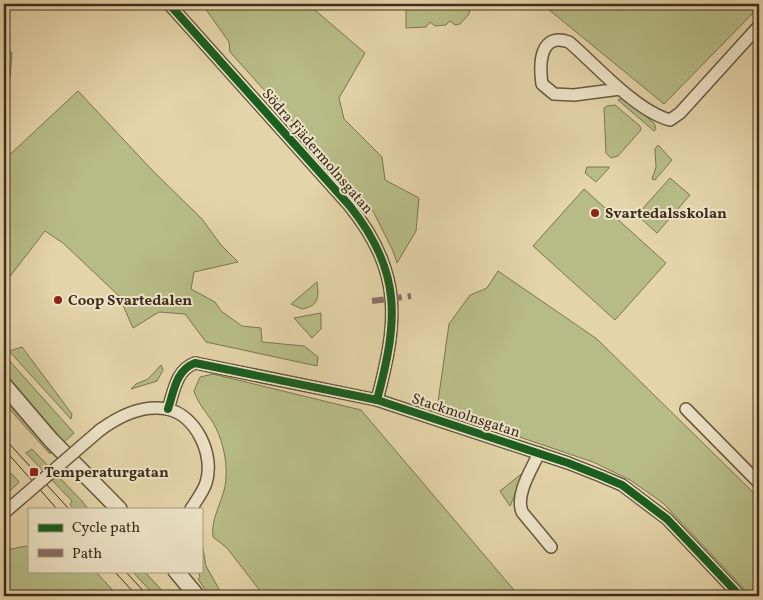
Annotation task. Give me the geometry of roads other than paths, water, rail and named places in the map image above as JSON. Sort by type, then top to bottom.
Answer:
[{"type":"street","name":"Södra Fjädermolnsgatan","points":[[169,4],[350,205],[376,245],[388,276],[393,310],[392,339],[377,400]]},
{"type":"street","points":[[620,89],[574,95],[554,94],[542,84],[540,68],[544,49],[551,41],[560,39],[569,42],[620,89],[658,117],[670,120],[680,113],[759,26]]},
{"type":"street","name":"Stackmolnsgatan","points":[[168,409],[180,373],[185,366],[195,363],[214,365],[377,400],[539,453],[615,482],[667,519],[740,596]]},
{"type":"street","points":[[4,385],[51,440],[118,508]]},
{"type":"street","points":[[4,513],[100,430],[131,412],[154,408],[168,409],[180,415],[200,436],[207,451],[206,482],[191,508]]},
{"type":"street","points":[[686,409],[759,483]]},
{"type":"street","points":[[539,453],[521,496],[520,506],[551,547]]},
{"type":"street","points":[[177,572],[196,596]]},
{"type":"tram line","points":[[4,438],[68,508]]},
{"type":"tram line","points":[[4,449],[56,508]]},
{"type":"tram line","points":[[115,572],[137,596]]},
{"type":"tram line","points":[[126,572],[148,596]]},
{"type":"place","name":"Svartedalsskolan","points":[[595,213]]},
{"type":"place","name":"Coop Svartedalen","points":[[58,300]]},
{"type":"place","name":"Temperaturgatan","points":[[34,472]]}]
